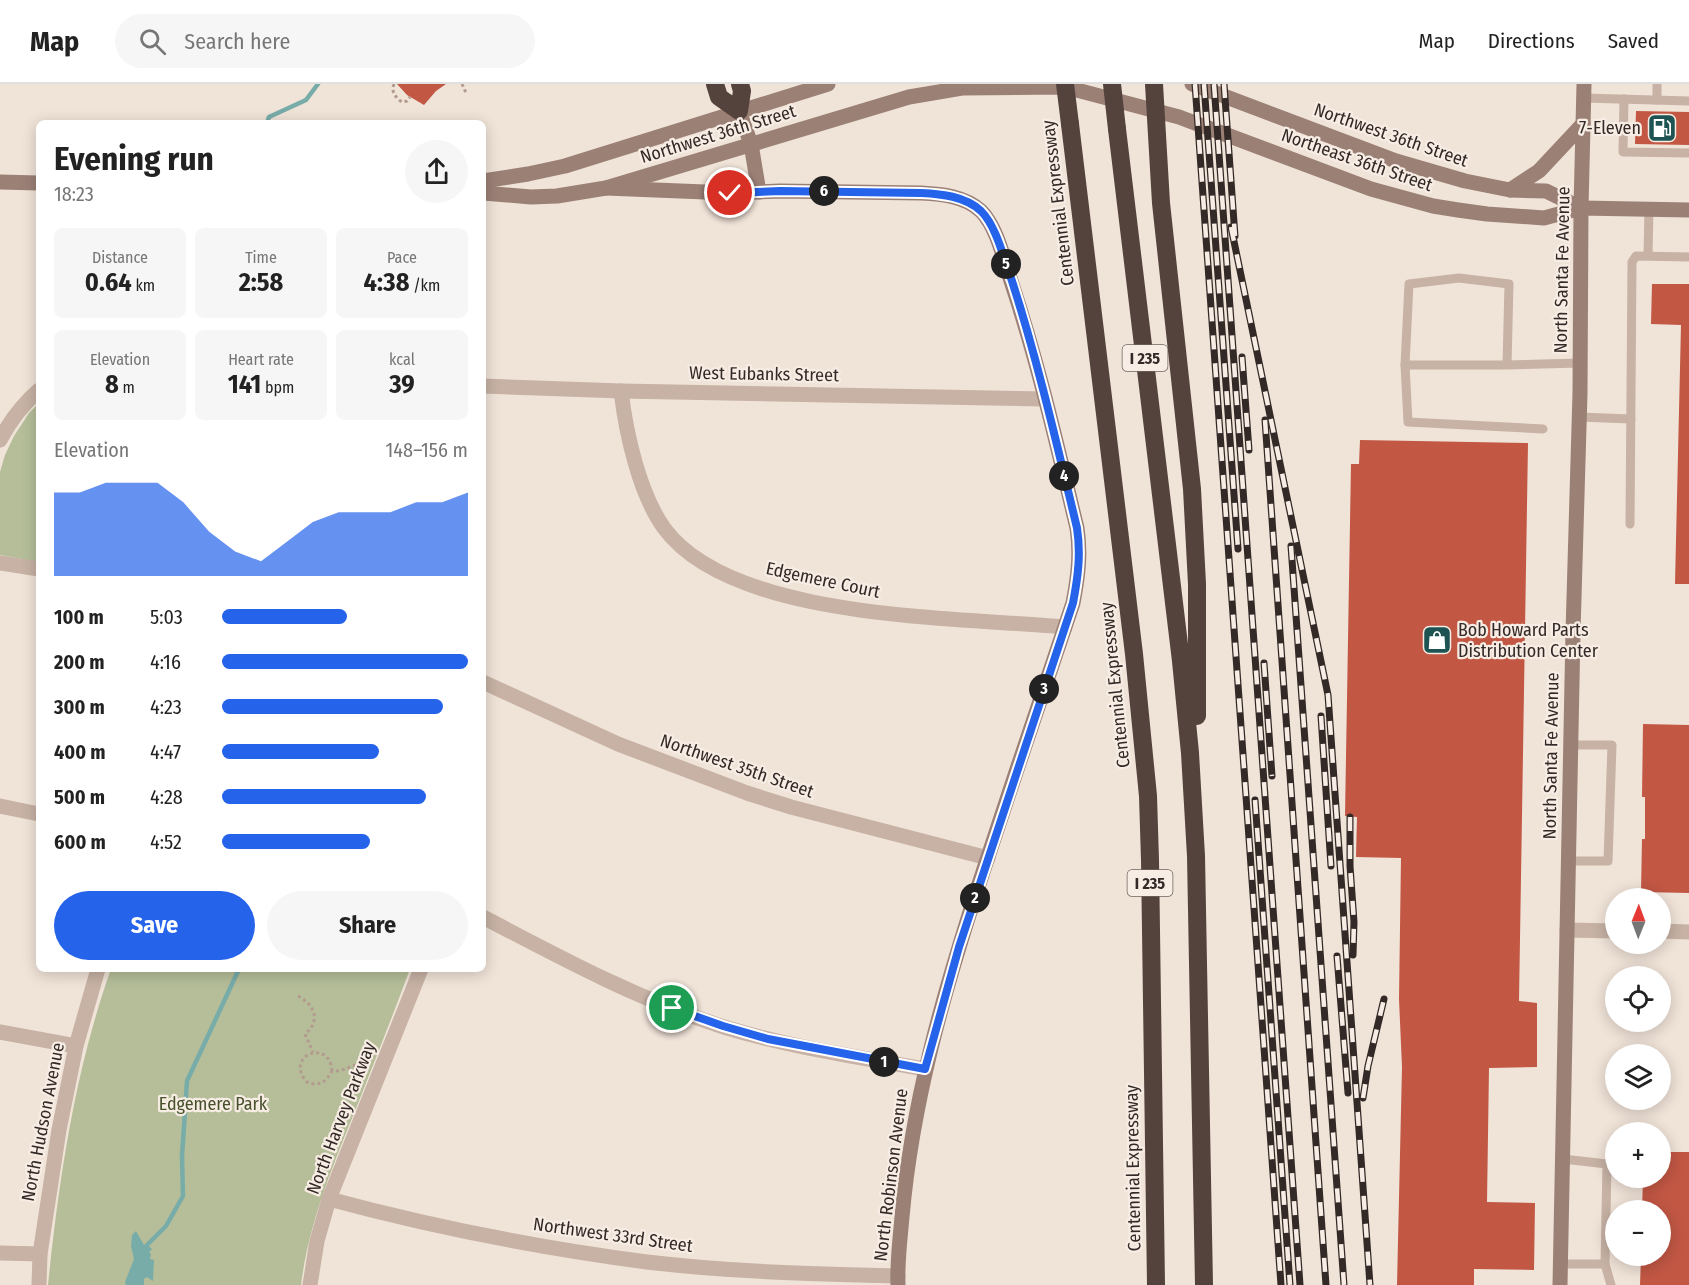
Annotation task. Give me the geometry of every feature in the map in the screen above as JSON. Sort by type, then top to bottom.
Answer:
[{"type":"highway","points":[[715,84],[719,97],[739,111],[742,91],[740,84]]},
{"type":"highway","name":"Centennial Expressway","points":[[1065,84],[1134,654],[1148,796],[1156,1285]]},
{"type":"highway","name":"I 235","points":[[1112,84],[1190,753],[1196,856],[1204,1285]]},
{"type":"highway","points":[[1154,84],[1161,203],[1192,489],[1196,572],[1196,856]]},
{"type":"street","name":"Northwest 36th Street","points":[[486,181],[566,166],[828,84]]},
{"type":"street","name":"Northwest 36th Street","points":[[1192,84],[1413,167],[1465,182],[1510,190],[1546,191],[1581,208]]},
{"type":"street","name":"Northwest 36th Street","points":[[486,193],[531,197],[557,196],[606,188],[909,97],[962,88],[1057,87],[1156,110]]},
{"type":"street","name":"North Santa Fe Avenue","points":[[1560,1285],[1584,91]]},
{"type":"street","name":"Northeast 36th Street","points":[[1156,110],[1359,185],[1433,206],[1487,214],[1544,218],[1581,208],[1689,210]]},
{"type":"street","points":[[606,188],[759,192],[751,144],[739,111]]},
{"type":"street","points":[[1510,190],[1539,171],[1583,124]]},
{"type":"street","points":[[0,182],[36,183]]},
{"type":"street","name":"North Robinson Avenue","points":[[759,192],[939,194],[961,200],[980,210],[988,220],[1003,254],[1037,364],[1080,545],[1078,579],[1073,603],[988,858],[948,984],[925,1069],[909,1156],[898,1280]]},
{"type":"street","name":"West Eubanks Street","points":[[486,386],[1045,399]]},
{"type":"street","name":"Edgemere Court","points":[[621,390],[624,414],[641,482],[651,504],[664,528],[678,543],[717,570],[775,593],[853,609],[1065,627]]},
{"type":"street","points":[[0,440],[14,417],[36,393]]},
{"type":"street","points":[[0,563],[36,569]]},
{"type":"street","name":"Northwest 35th Street","points":[[486,683],[618,744],[747,793],[801,810],[988,858]]},
{"type":"street","points":[[0,806],[36,813]]},
{"type":"street","points":[[486,919],[590,973],[672,1008],[723,1026],[768,1039],[925,1069]]},
{"type":"street","points":[[1567,930],[1605,931]]},
{"type":"street","points":[[1671,931],[1689,932]]},
{"type":"street","name":"North Hudson Avenue","points":[[39,1285],[40,1254],[59,1130],[76,1046],[97,972]]},
{"type":"street","name":"North Harvey Parkway","points":[[310,1285],[313,1260],[329,1199],[420,972]]},
{"type":"street","points":[[0,1032],[76,1046]]},
{"type":"street","name":"Northwest 33rd Street","points":[[329,1199],[544,1247],[627,1259],[690,1266],[898,1280]]},
{"type":"street","points":[[0,1252],[40,1254]]},
{"type":"lane","points":[[1657,84],[1657,100]]},
{"type":"lane","points":[[1584,91],[1624,99],[1689,101]]},
{"type":"lane","points":[[1624,99],[1623,152],[1689,153]]},
{"type":"lane","points":[[1648,255],[1649,209]]},
{"type":"lane","points":[[1630,524],[1632,262],[1636,256],[1689,257]]},
{"type":"lane","points":[[1507,365],[1509,284],[1459,278],[1409,284],[1405,365],[1408,422],[1543,429]]},
{"type":"lane","points":[[1405,365],[1580,363]]},
{"type":"lane","points":[[1579,417],[1631,419]]},
{"type":"lane","points":[[1569,861],[1608,861],[1612,745],[1571,745]]},
{"type":"lane","points":[[1563,1159],[1606,1164],[1606,1200]]},
{"type":"lane","points":[[1560,1264],[1605,1264]]},
{"type":"lane","points":[[1606,1266],[1611,1285]]},
{"type":"path","points":[[394,84],[393,94],[397,99],[402,102],[407,101],[410,97]]},
{"type":"path","points":[[462,84],[466,93]]},
{"type":"path","points":[[298,996],[307,1000],[314,1013],[311,1029],[305,1034],[313,1052]]},
{"type":"path","points":[[313,1052],[321,1053],[331,1062],[332,1071],[325,1082],[319,1084],[307,1082],[300,1072],[300,1066],[307,1055],[313,1052]]},
{"type":"path","points":[[332,1071],[341,1072],[356,1064],[367,1066]]},
{"type":"green space","points":[[36,406],[36,561],[0,555],[0,472],[14,436]]},
{"type":"green space","name":"Edgemere Park","points":[[110,972],[409,972],[323,1194],[310,1239],[301,1285],[48,1285],[57,1205],[70,1125],[98,1007]]},
{"type":"water","points":[[136,1231],[144,1245],[152,1249],[149,1252],[150,1259],[154,1260],[153,1281],[147,1277],[144,1279],[144,1285],[126,1285],[125,1282],[134,1259],[131,1246],[132,1235]]},
{"type":"building","points":[[397,84],[446,84],[436,91],[424,105],[407,95]]},
{"type":"building","name":"7-Eleven","points":[[1636,111],[1689,112],[1689,145],[1635,144]]},
{"type":"building","points":[[1652,284],[1689,284],[1689,584],[1675,584],[1681,325],[1651,324]]},
{"type":"building","name":"Bob Howard Parts Distribution Center","points":[[1360,440],[1528,443],[1519,1001],[1537,1003],[1537,1067],[1489,1068],[1487,1202],[1535,1203],[1534,1270],[1474,1269],[1474,1285],[1397,1285],[1402,1067],[1399,999],[1401,858],[1356,857],[1357,817],[1345,816],[1351,464],[1359,464]]},
{"type":"building","points":[[1643,724],[1689,725],[1689,893],[1671,893],[1671,888],[1641,888],[1642,839],[1645,839],[1645,797],[1642,797]]},
{"type":"building","points":[[1671,1152],[1689,1152],[1689,1285],[1640,1285],[1641,1266],[1671,1266],[1671,1200],[1642,1200],[1643,1188],[1671,1188]]},
{"type":"waterway","points":[[268,120],[269,117],[306,100],[318,84]]},
{"type":"waterway","points":[[147,1245],[166,1226],[183,1196],[182,1156],[187,1081],[238,972]]},
{"type":"railway","points":[[1195,84],[1281,1285]]},
{"type":"railway","points":[[1204,84],[1238,549]]},
{"type":"railway","points":[[1214,84],[1300,1285]]},
{"type":"railway","points":[[1224,84],[1235,236]]},
{"type":"railway","points":[[1231,227],[1328,695],[1370,1285]]},
{"type":"railway","points":[[1242,357],[1249,450]]},
{"type":"railway","points":[[1265,420],[1326,1285]]},
{"type":"railway","points":[[1291,546],[1344,1285]]},
{"type":"railway","points":[[1264,663],[1272,776]]},
{"type":"railway","points":[[1321,716],[1331,866]]},
{"type":"railway","points":[[1255,800],[1290,1285]]},
{"type":"railway","points":[[1350,817],[1353,955]]},
{"type":"railway","points":[[1337,956],[1348,1093]]},
{"type":"railway","points":[[1363,1098],[1384,999]]},
{"type":"place","name":"7-Eleven","points":[[1662,128]]},
{"type":"place","name":"Bob Howard Parts Distribution Center","points":[[1437,640]]},
{"type":"route","points":[[672,1008],[768,1039],[925,1069],[959,947],[1073,603],[1080,561],[1077,528],[1037,364],[998,240],[980,210],[961,200],[939,194],[780,191],[730,193]]}]
